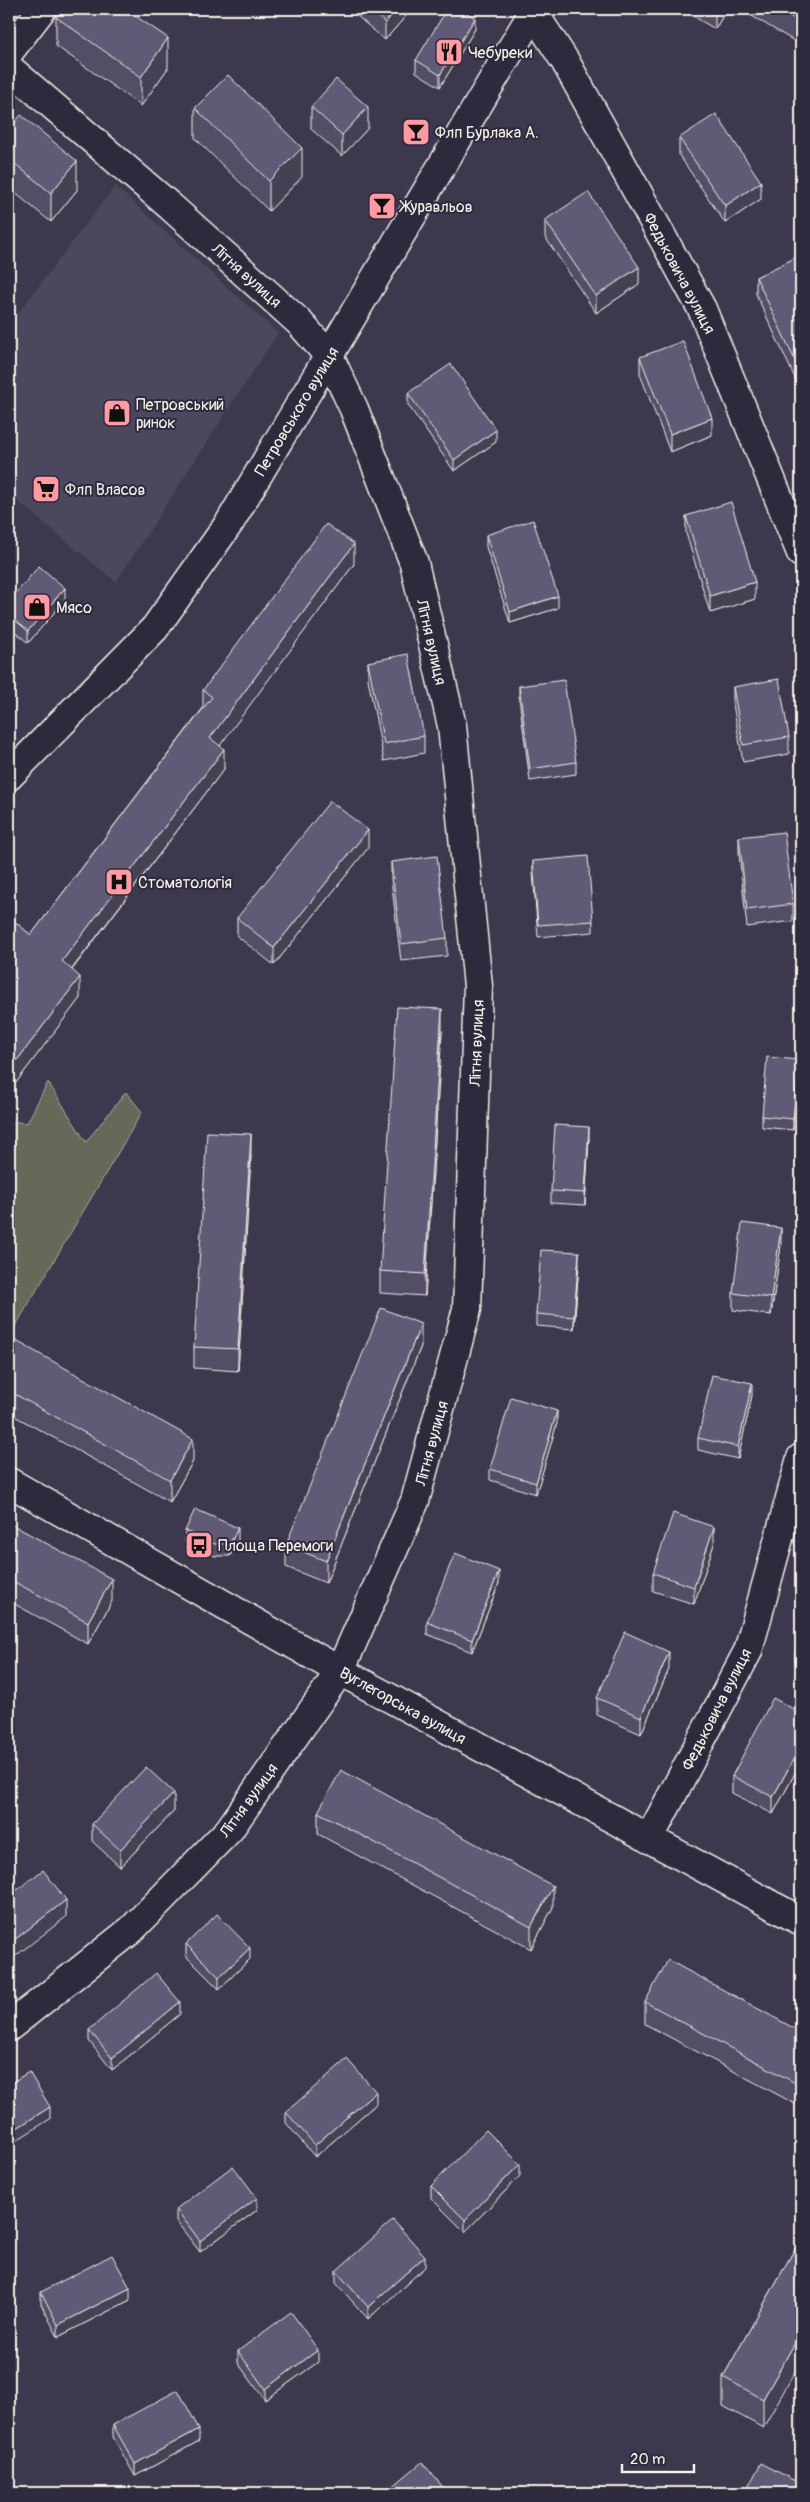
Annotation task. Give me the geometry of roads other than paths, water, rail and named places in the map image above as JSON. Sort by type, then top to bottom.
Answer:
[{"type":"street","points":[[9,52],[42,9]]},
{"type":"street","name":"Петровського вулиця","points":[[9,776],[155,628],[230,522],[532,10]]},
{"type":"street","name":"Федьковича вулиця","points":[[532,10],[565,61],[702,309],[801,553]]},
{"type":"street","name":"Літня вулиця","points":[[9,68],[278,302],[299,322],[329,356],[354,409],[414,563],[452,726],[478,986],[467,1309],[415,1501],[340,1671],[229,1830],[131,1930],[9,2027]]},
{"type":"street","name":"Федьковича вулиця","points":[[649,1839],[748,1651],[801,1458]]},
{"type":"street","name":"Вуглегорська вулиця","points":[[9,1482],[340,1671],[801,1921]]},
{"type":"place","name":"Чебуреки","points":[[449,52]]},
{"type":"place","name":"Флп Бурлака А.","points":[[416,132]]},
{"type":"place","name":"Журавльов","points":[[382,206]]},
{"type":"place","name":"Петровський ринок","points":[[117,413]]},
{"type":"place","name":"Флп Власов","points":[[46,489]]},
{"type":"place","name":"Мясо","points":[[37,607]]},
{"type":"place","name":"Стоматологія","points":[[119,882]]},
{"type":"place","name":"Площа Перемоги","points":[[199,1545]]}]
